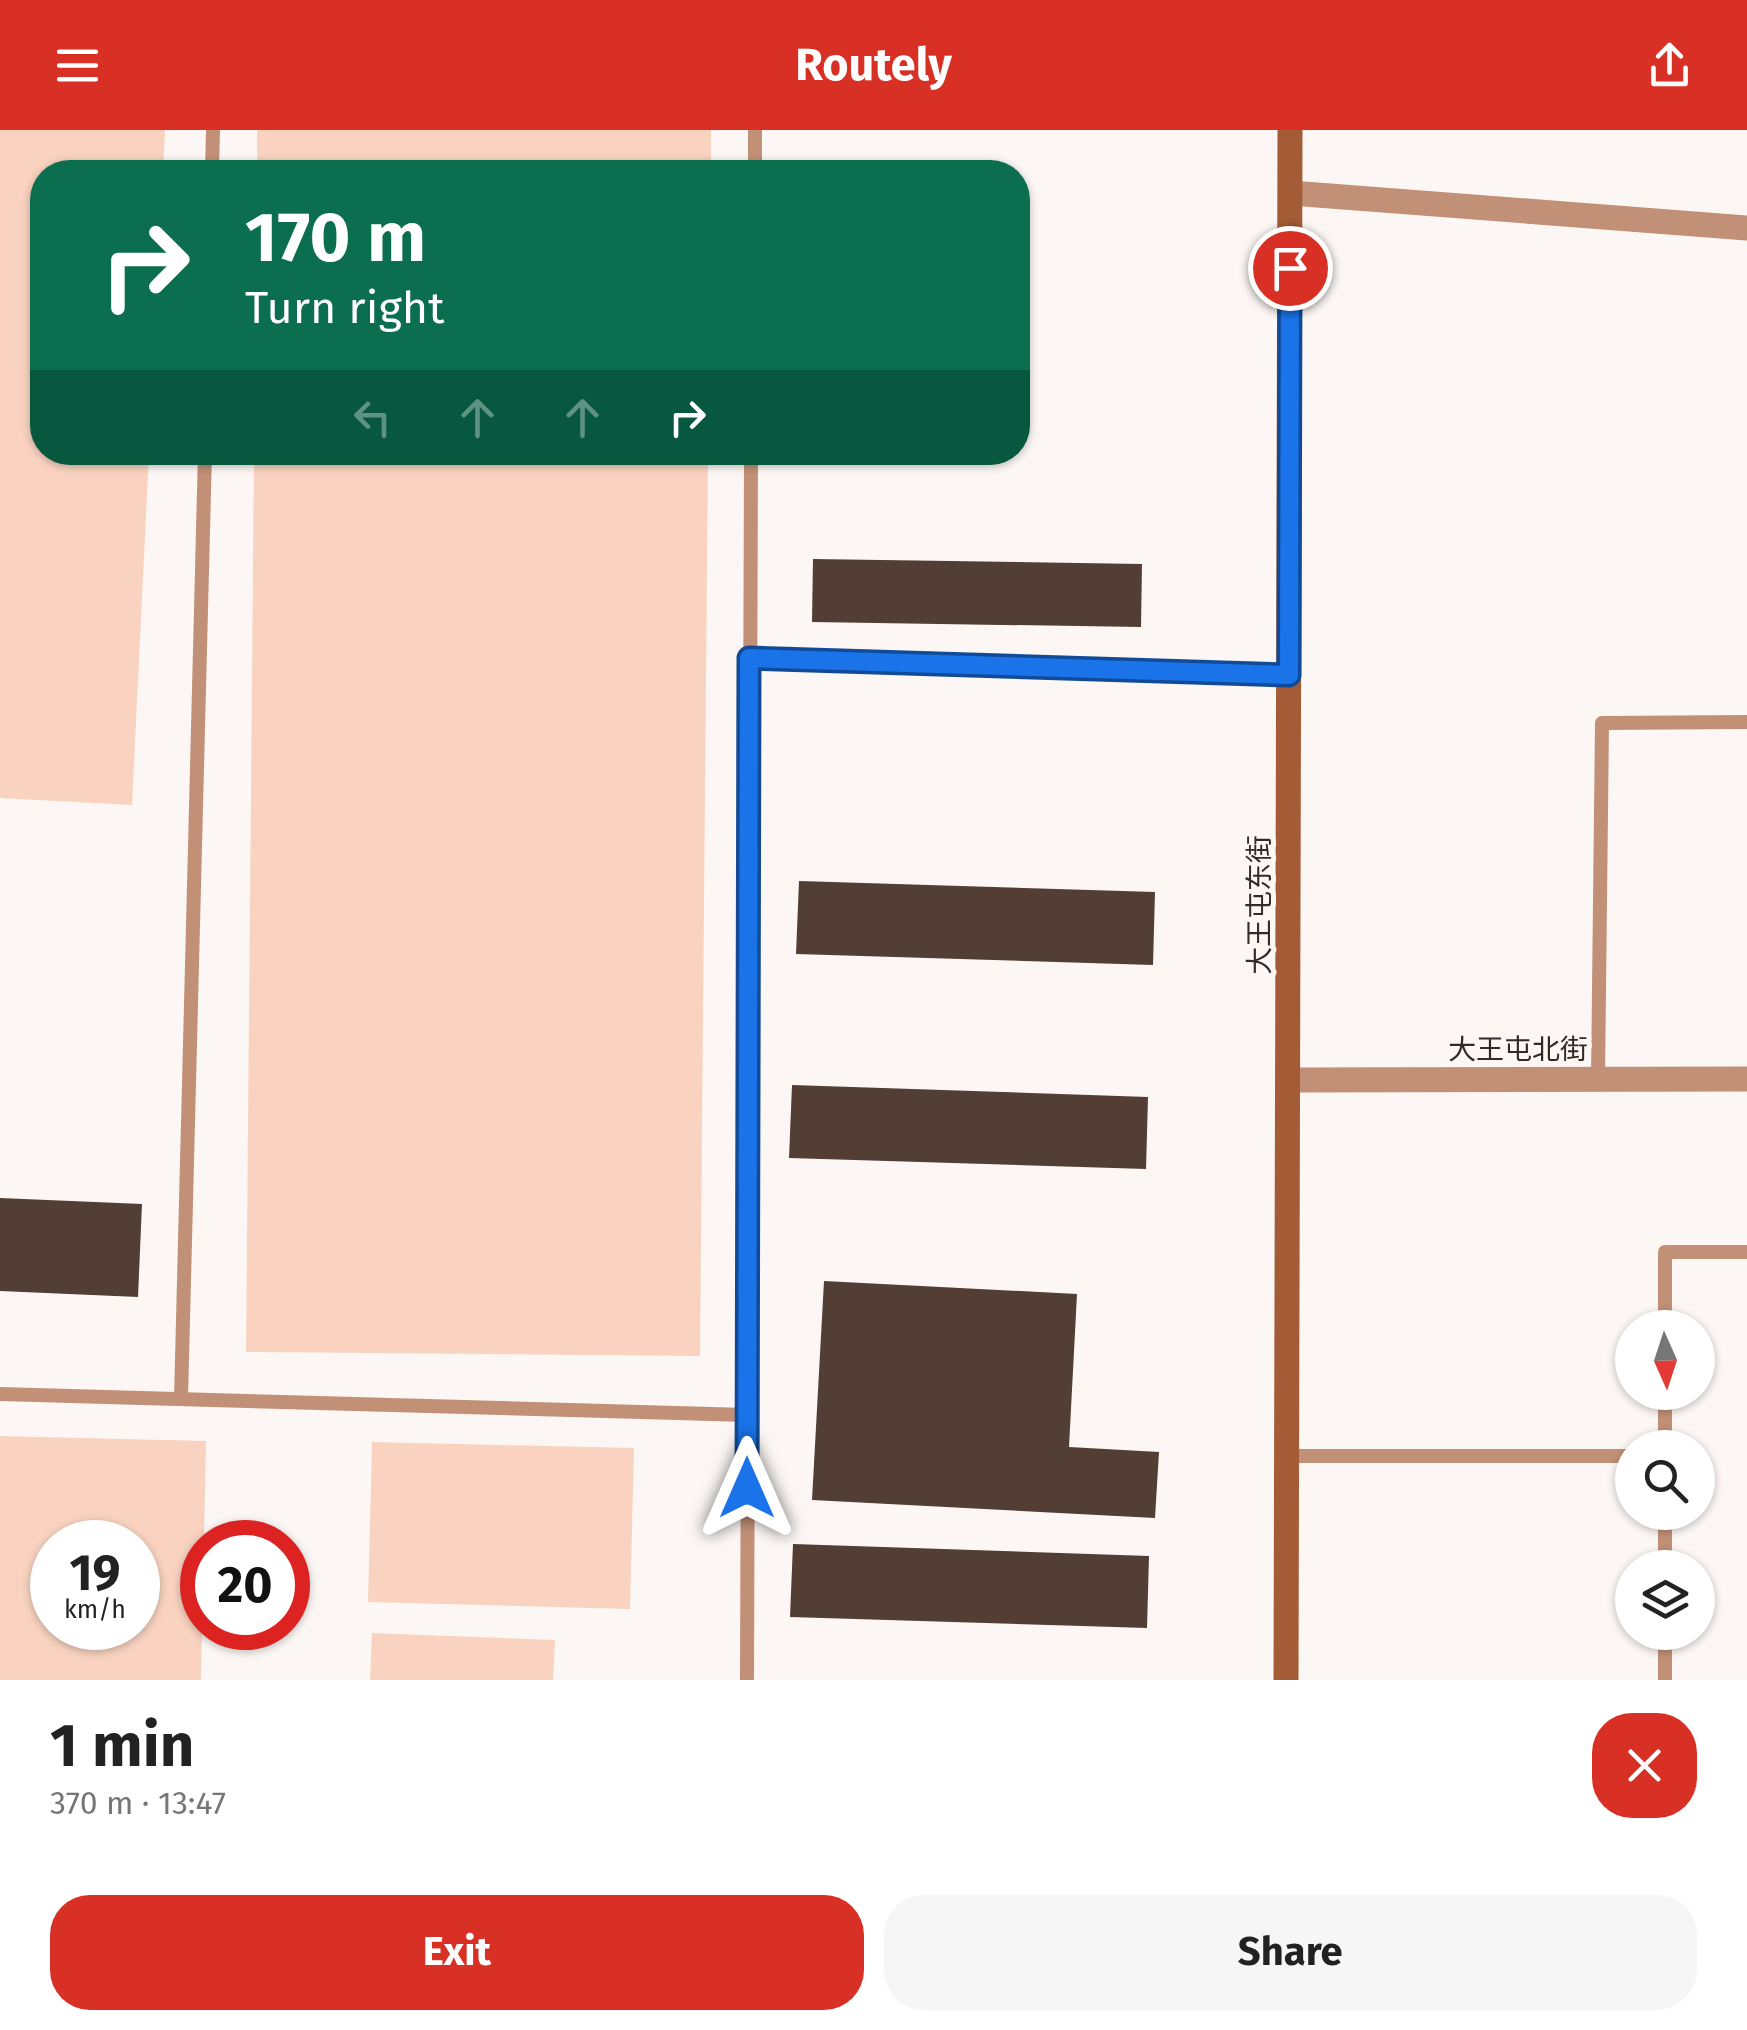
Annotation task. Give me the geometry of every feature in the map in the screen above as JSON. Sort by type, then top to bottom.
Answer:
[{"type":"main road","name":"大王屯东街","points":[[1286,1680],[1290,130]]},
{"type":"street","points":[[1291,193],[1747,228]]},
{"type":"street","name":"大王屯北街","points":[[1288,1080],[1747,1080]]},
{"type":"lane","points":[[212,160],[213,130]]},
{"type":"lane","points":[[755,130],[755,160]]},
{"type":"lane","points":[[181,1399],[205,465]]},
{"type":"lane","points":[[746,1680],[751,465]]},
{"type":"lane","points":[[749,658],[1289,675]]},
{"type":"lane","points":[[1598,1080],[1602,723],[1747,722]]},
{"type":"lane","points":[[1666,1310],[1666,1252],[1747,1252]]},
{"type":"lane","points":[[0,1394],[748,1415]]},
{"type":"lane","points":[[1287,1456],[1615,1456]]},
{"type":"lane","points":[[1665,1650],[1665,1680]]},
{"type":"shaded area","points":[[0,130],[165,130],[164,160],[30,160],[30,465],[148,465],[132,805],[0,798]]},
{"type":"shaded area","points":[[257,130],[711,130],[711,160],[257,160]]},
{"type":"shaded area","points":[[254,465],[708,465],[700,1356],[246,1352]]},
{"type":"shaded area","points":[[0,1436],[206,1441],[204,1520],[180,1520],[180,1650],[202,1650],[201,1680],[0,1680]]},
{"type":"shaded area","points":[[372,1442],[634,1448],[630,1609],[368,1602]]},
{"type":"shaded area","points":[[372,1633],[555,1640],[553,1680],[370,1680]]},
{"type":"building","points":[[813,559],[1142,564],[1141,627],[812,622]]},
{"type":"building","points":[[799,881],[1155,892],[1153,965],[796,954]]},
{"type":"building","points":[[792,1085],[1148,1097],[1146,1169],[789,1158]]},
{"type":"building","points":[[0,1198],[142,1204],[138,1297],[0,1291]]},
{"type":"building","points":[[824,1281],[1077,1294],[1069,1447],[1159,1452],[1155,1518],[812,1500]]},
{"type":"building","points":[[793,1544],[1149,1556],[1147,1628],[790,1617]]},
{"type":"route","points":[[747,1488],[749,658],[1289,675],[1290,268]]}]
